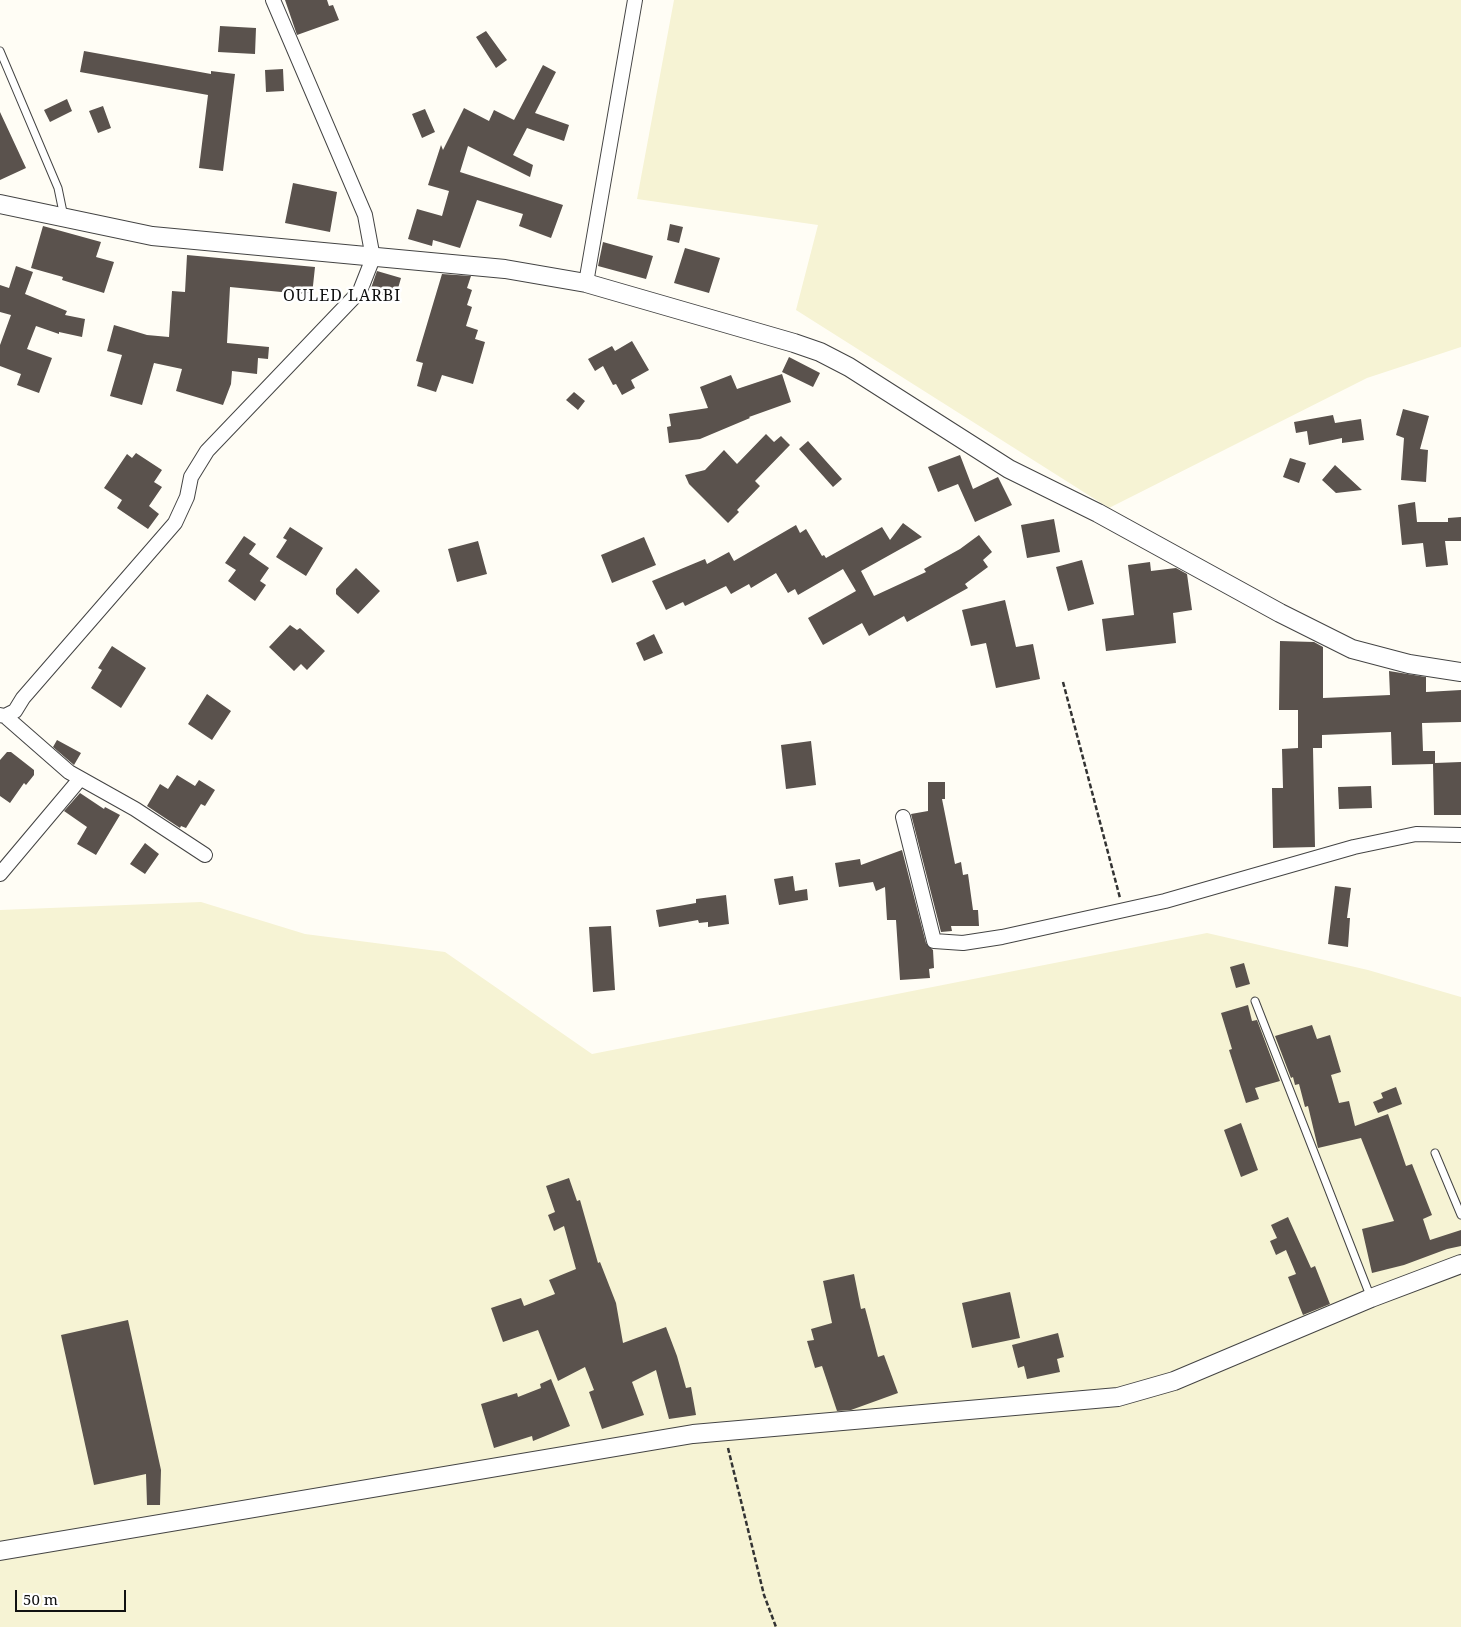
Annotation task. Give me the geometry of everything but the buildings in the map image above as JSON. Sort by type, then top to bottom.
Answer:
[{"type":"street","points":[[3,716],[15,712],[23,698],[175,523],[187,497],[191,477],[207,450],[360,291],[373,258],[366,215],[273,0]]},
{"type":"street","points":[[586,283],[635,0]]},
{"type":"street","points":[[0,204],[152,236],[505,269],[586,283],[768,335],[820,352],[849,367],[1009,469],[1098,513],[1352,649],[1409,664],[1461,672]]},
{"type":"street","points":[[3,716],[80,779],[135,809],[205,855]]},
{"type":"street","points":[[0,874],[80,779]]},
{"type":"street","points":[[903,817],[934,941],[963,942],[1002,937],[1165,900],[1371,843],[1416,834],[1461,835]]},
{"type":"street","points":[[0,1551],[442,1477],[613,1446],[723,1431],[1118,1397],[1174,1381],[1371,1298],[1461,1264]]},
{"type":"lane","points":[[0,51],[58,188],[65,219]]},
{"type":"lane","points":[[1255,1001],[1371,1298]]},
{"type":"lane","points":[[1435,1153],[1461,1215]]},
{"type":"path","points":[[1063,682],[1123,910]]},
{"type":"path","points":[[723,1431],[764,1595],[776,1627]]},
{"type":"shaded area","points":[[674,0],[1461,0],[1461,347],[1367,378],[1109,508],[796,310],[818,225],[637,199]]},
{"type":"shaded area","points":[[201,902],[305,934],[445,952],[592,1054],[1207,933],[1368,970],[1461,997],[1461,1627],[0,1627],[0,910]]},
{"type":"district","name":"OULED LARBI","points":[[342,296]]}]
